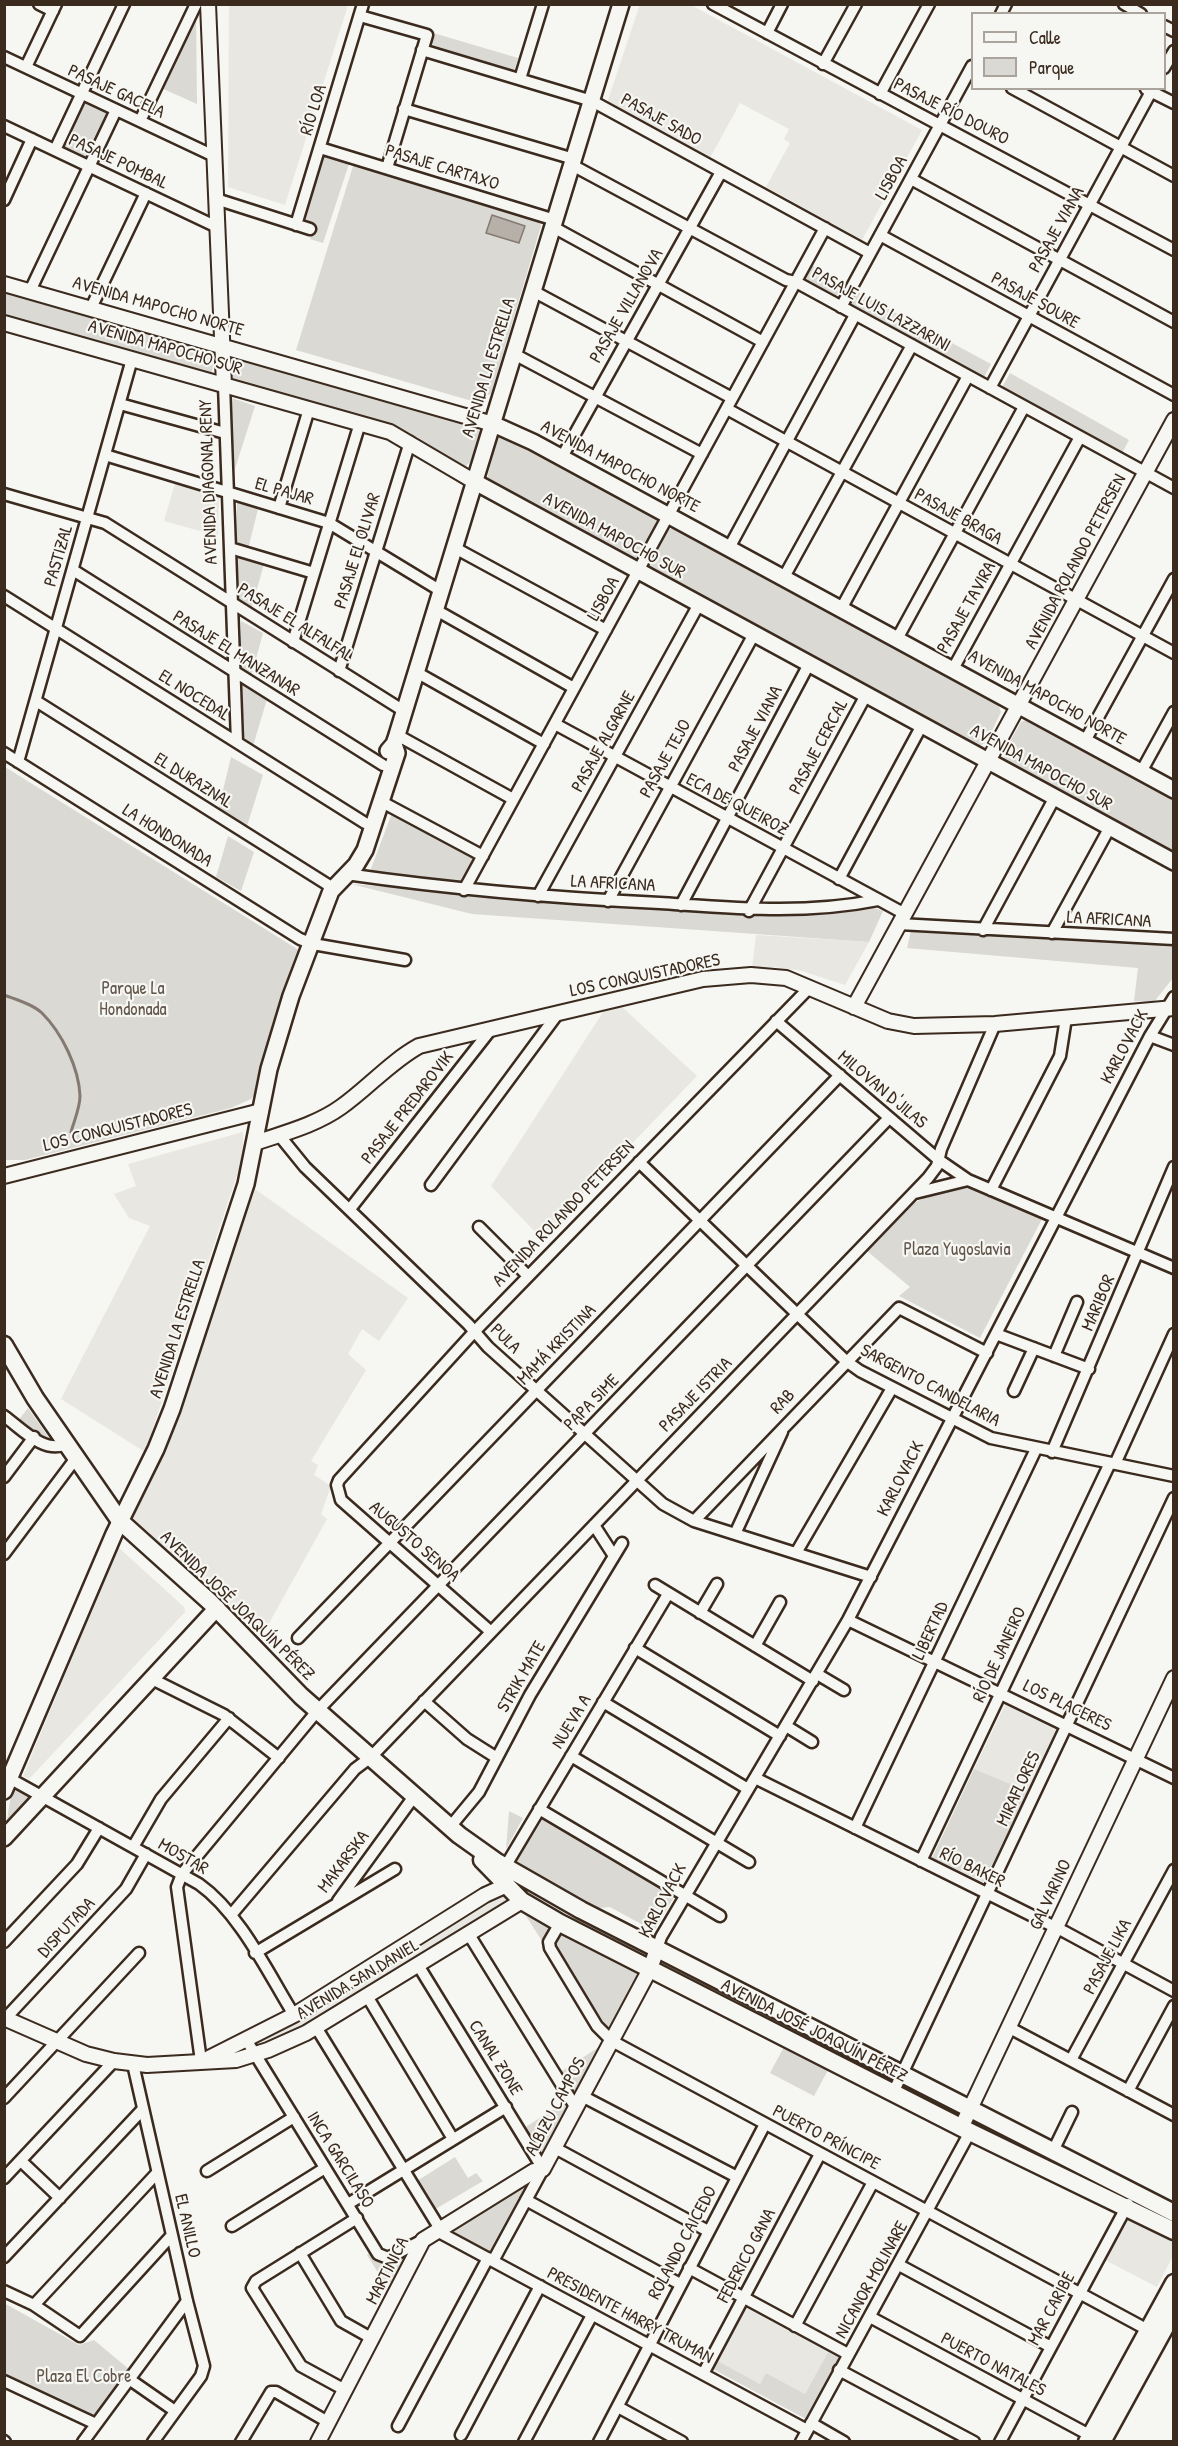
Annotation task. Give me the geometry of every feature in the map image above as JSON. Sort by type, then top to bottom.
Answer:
[{"type":"main road","name":"AVENIDA LA ESTRELLA","points":[[6,1786],[120,1521],[172,1409],[242,1195],[255,1143],[269,1069],[287,1008],[333,888],[349,872],[365,850],[382,802],[397,753],[396,740],[404,711],[621,4]]},
{"type":"main road","name":"AVENIDA MAPOCHO NORTE","points":[[493,424],[562,457],[1173,789]]},
{"type":"main road","name":"AVENIDA MAPOCHO SUR","points":[[475,482],[1173,862]]},
{"type":"main road","name":"AVENIDA LA ESTRELLA","points":[[349,872],[388,750],[396,740]]},
{"type":"main road","name":"AVENIDA JOSÉ JOAQUÍN PÉREZ","points":[[4,1345],[26,1384],[120,1521],[217,1608],[285,1681],[455,1831],[522,1901],[560,1923],[966,2130],[1130,2200],[1173,2213]]},
{"type":"main road","points":[[4,1838],[217,1608]]},
{"type":"main road","name":"AVENIDA JOSÉ JOAQUÍN PÉREZ","points":[[455,1831],[505,1867],[578,1909],[1053,2151],[1130,2200],[1173,2231]]},
{"type":"main road","points":[[507,1885],[529,1888],[578,1909]]},
{"type":"main road","points":[[805,2048],[815,2030]]},
{"type":"main road","points":[[1095,2440],[1171,2310],[1173,2283]]},
{"type":"main road","points":[[1095,2440],[1148,2330],[1171,2310]]},
{"type":"street","points":[[26,67],[54,8],[39,4]]},
{"type":"street","points":[[55,150],[124,4]]},
{"type":"street","points":[[140,121],[196,4]]},
{"type":"street","name":"AVENIDA DIAGONAL RENY","points":[[208,4],[237,742]]},
{"type":"street","name":"RÍO LOA","points":[[296,225],[363,4]]},
{"type":"street","name":"PASAJE RÍO DOURO","points":[[713,4],[1173,250]]},
{"type":"street","points":[[767,33],[782,4]]},
{"type":"street","points":[[824,64],[856,4]]},
{"type":"street","points":[[880,94],[929,4]]},
{"type":"street","points":[[1124,4],[1138,12]]},
{"type":"street","points":[[520,79],[542,5]]},
{"type":"street","points":[[360,16],[426,35],[387,168]]},
{"type":"street","name":"PASAJE SADO","points":[[422,50],[592,101],[870,253]]},
{"type":"street","name":"PASAJE GACELA","points":[[4,57],[214,156]]},
{"type":"street","name":"LISBOA","points":[[841,307],[971,69]]},
{"type":"street","points":[[1016,90],[1173,176]]},
{"type":"street","points":[[1150,90],[1173,103]]},
{"type":"street","name":"PASAJE VIANA","points":[[990,388],[1121,148],[1150,90]]},
{"type":"street","name":"PASAJE LUIS LAZZARINI","points":[[404,109],[573,162],[690,229],[786,280],[796,282],[1173,488]]},
{"type":"street","points":[[30,291],[116,110]]},
{"type":"street","name":"PASAJE POMBAL","points":[[4,126],[217,227]]},
{"type":"street","points":[[4,200],[32,139]]},
{"type":"street","name":"PASAJE CARTAXO","points":[[320,148],[554,224],[763,342]]},
{"type":"street","name":"PASAJE VILLANOVA","points":[[562,457],[594,396],[722,172]]},
{"type":"street","points":[[911,179],[1173,322]]},
{"type":"street","points":[[91,308],[146,193]]},
{"type":"street","points":[[216,199],[310,229]]},
{"type":"street","name":"LISBOA","points":[[464,890],[825,228]]},
{"type":"street","name":"PASAJE SOURE","points":[[880,235],[1173,395]]},
{"type":"street","name":"AVENIDA MAPOCHO NORTE","points":[[4,284],[493,424]]},
{"type":"street","points":[[534,291],[732,398]]},
{"type":"street","points":[[729,548],[855,315]]},
{"type":"street","name":"AVENIDA MAPOCHO SUR","points":[[4,323],[390,432],[475,482]]},
{"type":"street","points":[[784,578],[912,345]]},
{"type":"street","points":[[514,354],[702,454]]},
{"type":"street","name":"PASTIZAL","points":[[18,762],[132,360]]},
{"type":"street","points":[[842,609],[968,376]]},
{"type":"street","points":[[120,404],[225,433]]},
{"type":"street","points":[[897,639],[1024,407]]},
{"type":"street","points":[[279,508],[309,409]]},
{"type":"street","name":"PASAJE BRAGA","points":[[727,409],[1173,653]]},
{"type":"street","name":"AVENIDA ROLANDO PETERSEN","points":[[854,1006],[1173,420]]},
{"type":"street","points":[[293,642],[360,423]]},
{"type":"street","name":"PASAJE TAVIRA","points":[[953,669],[1080,437]]},
{"type":"street","name":"PASAJE EL OLIVAR","points":[[339,671],[410,442]]},
{"type":"street","name":"EL PAJAR","points":[[105,455],[228,490],[237,496],[329,523],[441,591]]},
{"type":"street","name":"PASAJE EL ALFALFAL","points":[[4,494],[105,523],[404,711]]},
{"type":"street","points":[[230,548],[314,573]]},
{"type":"street","points":[[455,548],[606,630]]},
{"type":"street","name":"PASAJE EL MANZANAR","points":[[73,570],[383,765]]},
{"type":"street","points":[[1085,741],[1173,579]]},
{"type":"street","name":"EL NOCEDAL","points":[[4,596],[365,824]]},
{"type":"street","name":"PASAJE ALGARNE","points":[[538,896],[699,603]]},
{"type":"street","points":[[436,610],[574,688]]},
{"type":"street","name":"PASAJE TEJO","points":[[608,901],[754,634]]},
{"type":"street","name":"PASAJE VIANA","points":[[681,905],[809,664]]},
{"type":"street","points":[[416,672],[544,744]]},
{"type":"street","name":"PASAJE CERCAL","points":[[749,910],[866,695]]},
{"type":"street","name":"EL DURAZNAL","points":[[36,701],[333,888]]},
{"type":"street","points":[[1141,772],[1173,712]]},
{"type":"street","name":"ECA DE QUEIROZ","points":[[555,724],[878,900],[902,919]]},
{"type":"street","points":[[839,879],[922,725]]},
{"type":"street","points":[[396,740],[513,799]]},
{"type":"street","name":"LA HONDONADA","points":[[4,753],[300,939],[313,944],[405,960]]},
{"type":"street","points":[[983,930],[1055,797]]},
{"type":"street","points":[[382,802],[483,855]]},
{"type":"street","points":[[1052,933],[1110,827]]},
{"type":"street","name":"LA AFRICANA","points":[[349,872],[464,890],[749,910],[843,905],[878,900]]},
{"type":"street","name":"LA AFRICANA","points":[[902,919],[983,930],[1173,939]]},
{"type":"street","name":"LOS CONQUISTADORES","points":[[255,1143],[308,1125],[340,1108],[402,1057],[419,1046],[715,978],[764,975],[786,978],[899,1024],[926,1026],[995,1024],[1066,1018],[1171,1005]]},
{"type":"street","name":"AVENIDA ROLANDO PETERSEN","points":[[346,1469],[474,1332],[810,987]]},
{"type":"street","name":"KARLOVACK","points":[[650,1969],[661,1936],[848,1620],[1150,1036],[1171,1005]]},
{"type":"street","points":[[430,1185],[559,1012]]},
{"type":"street","points":[[992,1190],[1057,1062],[1063,1043],[1066,1018]]},
{"type":"street","name":"MILOVAN D'JILAS","points":[[776,1021],[939,1160],[968,1180],[1173,1268]]},
{"type":"street","name":"PASAJE ISTRIA","points":[[231,1916],[355,1769],[371,1757],[934,1172],[941,1149],[995,1024]]},
{"type":"street","name":"PASAJE PREDAROVIK","points":[[350,1209],[492,1028]]},
{"type":"street","points":[[1150,1036],[1173,1045]]},
{"type":"street","name":"MAMÁ KRISTINA","points":[[298,1638],[840,1076]]},
{"type":"street","name":"LOS CONQUISTADORES","points":[[4,1176],[241,1116],[259,1118]]},
{"type":"street","name":"PAPA SIME","points":[[182,1874],[318,1710],[889,1118]]},
{"type":"street","name":"PULA","points":[[279,1135],[297,1158],[474,1332],[663,1504],[694,1521],[871,1577]]},
{"type":"street","name":"SARGENTO CANDELARIA","points":[[639,1161],[846,1361],[892,1388],[991,1438],[1173,1476]]},
{"type":"street","name":"MARIBOR","points":[[1052,1452],[1139,1253],[1173,1167]]},
{"type":"street","points":[[914,1193],[968,1180]]},
{"type":"street","points":[[479,1227],[528,1276]]},
{"type":"street","points":[[1054,1356],[1077,1302]]},
{"type":"street","name":"RAB","points":[[694,1521],[899,1308],[987,1353]]},
{"type":"street","points":[[996,1334],[1089,1369]]},
{"type":"street","name":"RÍO DE JANEIRO","points":[[921,1861],[1173,1335]]},
{"type":"street","points":[[1014,1391],[1034,1348]]},
{"type":"street","points":[[796,1553],[892,1388]]},
{"type":"street","points":[[4,1416],[51,1447],[66,1444]]},
{"type":"street","points":[[735,1534],[786,1424]]},
{"type":"street","points":[[4,1477],[34,1437]]},
{"type":"street","name":"LIBERTAD","points":[[855,1828],[1036,1449]]},
{"type":"street","points":[[4,1554],[76,1458]]},
{"type":"street","name":"AUGUSTO SENOA","points":[[346,1469],[337,1485],[341,1500],[490,1631]]},
{"type":"street","name":"MIRAFLORES","points":[[893,2093],[1173,1498]]},
{"type":"street","points":[[594,1525],[614,1556]]},
{"type":"street","name":"STRIK MATE","points":[[455,1831],[479,1792],[530,1695],[622,1543]]},
{"type":"street","points":[[700,1613],[717,1584]]},
{"type":"street","points":[[655,1585],[755,1646],[844,1690]]},
{"type":"street","name":"NUEVA A","points":[[505,1867],[668,1594]]},
{"type":"street","points":[[755,1646],[780,1602]]},
{"type":"street","name":"LOS PLACERES","points":[[848,1620],[1136,1758],[1173,1778]]},
{"type":"street","points":[[635,1648],[783,1731],[812,1742]]},
{"type":"street","name":"GALVARINO","points":[[966,2130],[969,2110],[1173,1678]]},
{"type":"street","points":[[152,1679],[229,1718],[279,1758]]},
{"type":"street","points":[[423,1701],[467,1739],[497,1758]]},
{"type":"street","points":[[603,1702],[748,1789]]},
{"type":"street","points":[[133,1847],[167,1792],[229,1718]]},
{"type":"street","points":[[571,1756],[749,1862]]},
{"type":"street","name":"RÍO BAKER","points":[[754,1778],[1055,1927],[1173,1991]]},
{"type":"street","name":"MOSTAR","points":[[6,1786],[43,1797],[182,1874],[213,1895],[231,1916],[294,2015]]},
{"type":"street","name":"MAKARSKA","points":[[255,1953],[334,1906],[415,1796]]},
{"type":"street","points":[[539,1809],[720,1916]]},
{"type":"street","points":[[4,1942],[77,1864],[99,1828]]},
{"type":"street","name":"DISPUTADA","points":[[5,2019],[126,1889],[146,1854]]},
{"type":"street","points":[[334,1906],[395,1869]]},
{"type":"street","name":"PASAJE LIKA","points":[[1071,2060],[1173,1870]]},
{"type":"street","points":[[182,1874],[177,1887],[201,2061]]},
{"type":"street","name":"AVENIDA SAN DANIEL","points":[[201,2061],[247,2041],[294,2015],[485,1895],[507,1885]]},
{"type":"street","name":"AVENIDA SAN DANIEL","points":[[5,2019],[56,2042],[114,2061],[165,2066],[201,2061],[236,2060],[316,2027],[522,1901]]},
{"type":"street","name":"PUERTO PRÍNCIPE","points":[[560,1923],[549,1942],[550,1948],[597,2026],[612,2041],[1148,2330]]},
{"type":"street","points":[[468,1933],[579,2102],[737,2177]]},
{"type":"street","points":[[4,2098],[139,1953]]},
{"type":"street","name":"CANAL ZONE","points":[[418,1965],[543,2169]]},
{"type":"street","name":"ALBIZU CAMPOS","points":[[398,2426],[555,2148],[650,1969]]},
{"type":"street","points":[[367,1996],[453,2139]]},
{"type":"street","points":[[1128,2091],[1173,2006]]},
{"type":"street","points":[[316,2027],[438,2230]]},
{"type":"street","points":[[1008,2027],[1173,2115]]},
{"type":"street","name":"INCA GARCILASO","points":[[247,2041],[378,2254],[385,2258],[423,2240]]},
{"type":"street","points":[[6,2174],[21,2161],[114,2061]]},
{"type":"street","name":"EL ANILLO","points":[[133,2064],[204,2369],[153,2442]]},
{"type":"street","points":[[348,2204],[506,2107]]},
{"type":"street","points":[[4,2258],[143,2109]]},
{"type":"street","points":[[1053,2151],[1072,2112]]},
{"type":"street","points":[[207,2171],[294,2116]]},
{"type":"street","name":"ROLANDO CAICEDO","points":[[599,2442],[765,2124]]},
{"type":"street","name":"NICANOR MOLINARE","points":[[801,2442],[928,2212],[966,2130]]},
{"type":"street","points":[[555,2148],[708,2231]]},
{"type":"street","name":"FEDERICO GANA","points":[[703,2374],[820,2154]]},
{"type":"street","points":[[21,2161],[60,2198]]},
{"type":"street","points":[[232,2226],[325,2168]]},
{"type":"street","name":"MARTINICA","points":[[318,2442],[423,2240],[534,2171],[543,2169]]},
{"type":"street","points":[[34,2305],[157,2173]]},
{"type":"street","points":[[795,2326],[873,2182]]},
{"type":"street","points":[[526,2200],[680,2284]]},
{"type":"street","name":"MAR CARIBE","points":[[1000,2442],[1130,2200]]},
{"type":"street","points":[[345,2390],[299,2363],[252,2286],[357,2218]]},
{"type":"street","name":"PRESIDENTE HARRY TRUMAN","points":[[438,2230],[703,2374],[844,2442]]},
{"type":"street","points":[[4,2291],[34,2305],[80,2336],[172,2235]]},
{"type":"street","points":[[300,2253],[341,2321],[373,2339]]},
{"type":"street","points":[[899,2265],[1050,2348]]},
{"type":"street","points":[[688,2268],[848,2354]]},
{"type":"street","points":[[461,2435],[540,2286]]},
{"type":"street","points":[[83,2442],[187,2301]]},
{"type":"street","points":[[524,2442],[592,2315]]},
{"type":"street","name":"PUERTO NATALES","points":[[870,2318],[1095,2440]]},
{"type":"street","points":[[839,2370],[974,2442]]},
{"type":"street","points":[[129,2379],[175,2411]]},
{"type":"street","points":[[4,2381],[96,2424]]},
{"type":"street","points":[[241,2442],[271,2392],[276,2392],[328,2422]]},
{"type":"street","points":[[618,2407],[682,2442]]},
{"type":"shaded area","points":[[229,4],[348,5],[285,205],[228,187]]},
{"type":"shaded area","points":[[640,4],[691,5],[922,130],[862,240],[766,187],[790,143],[784,139],[789,129],[740,103],[710,158],[607,103]]},
{"type":"shaded area","points":[[492,215],[525,226],[519,243],[486,233]]},
{"type":"shaded area","points":[[175,483],[219,497],[218,536],[164,521]]},
{"type":"shaded area","points":[[756,935],[869,942],[845,985],[802,971],[774,967],[752,968]]},
{"type":"shaded area","points":[[621,1006],[697,1076],[541,1238],[491,1186],[605,1009]]},
{"type":"shaded area","points":[[243,1132],[243,1157],[145,1452],[61,1399],[150,1226],[129,1218],[114,1194],[136,1186],[128,1164]]},
{"type":"shaded area","points":[[255,1189],[408,1298],[379,1341],[362,1329],[348,1354],[366,1370],[311,1461],[318,1465],[314,1475],[331,1486],[321,1514],[327,1519],[263,1634],[135,1523],[133,1517],[186,1396]]},
{"type":"shaded area","points":[[118,1547],[184,1607],[185,1612],[29,1779],[23,1776]]},
{"type":"shaded area","points":[[1005,1705],[1057,1729],[1028,1791],[974,1769]]},
{"type":"shaded area","points":[[508,1889],[531,1891],[1128,2193],[1120,2211],[598,1946],[517,1909],[273,2053],[217,2057],[267,2039]]},
{"type":"shaded area","points":[[1130,2215],[1173,2239],[1173,2256],[1157,2287],[1105,2260]]},
{"type":"shaded area","points":[[744,2306],[828,2352],[805,2394],[766,2373],[760,2384],[716,2360]]},
{"type":"green space","points":[[196,11],[197,104],[159,87]]},
{"type":"green space","points":[[430,32],[518,58],[513,74],[427,47]]},
{"type":"green space","points":[[83,99],[112,113],[88,161],[60,147]]},
{"type":"green space","points":[[321,155],[349,164],[323,243],[310,239],[314,224],[300,220]]},
{"type":"green space","points":[[354,163],[538,219],[541,226],[491,394],[472,401],[296,350]]},
{"type":"green space","points":[[812,265],[846,283],[835,298],[806,282],[805,277]]},
{"type":"green space","points":[[4,291],[206,348],[214,354],[212,372],[205,374],[5,317]]},
{"type":"green space","points":[[855,291],[991,364],[983,379],[851,308],[850,301]]},
{"type":"green space","points":[[237,356],[475,425],[480,433],[470,462],[465,467],[417,437],[386,424],[235,381],[228,374],[229,361]]},
{"type":"green space","points":[[1010,373],[1129,440],[1121,455],[1001,389]]},
{"type":"green space","points":[[232,398],[255,406],[232,478],[229,400]]},
{"type":"green space","points":[[497,437],[506,437],[656,517],[657,524],[638,558],[628,559],[487,479]]},
{"type":"green space","points":[[237,502],[258,509],[248,549],[236,546]]},
{"type":"green space","points":[[676,527],[997,702],[1001,712],[986,743],[976,747],[654,574],[650,565],[668,530]]},
{"type":"green space","points":[[238,556],[264,564],[251,610],[238,600]]},
{"type":"green space","points":[[241,621],[263,633],[251,677],[240,670]]},
{"type":"green space","points":[[242,685],[267,699],[253,746],[241,739]]},
{"type":"green space","points":[[1027,720],[1173,800],[1173,855],[1005,762],[1003,754],[1021,722]]},
{"type":"green space","points":[[231,757],[263,775],[246,829],[218,811]]},
{"type":"green space","name":"Parque La Hondonada","points":[[5,767],[302,952],[258,1090],[251,1099],[231,1108],[25,1160],[5,1160]]},
{"type":"green space","points":[[392,813],[476,857],[462,885],[369,874]]},
{"type":"green space","points":[[228,836],[254,852],[241,891],[216,877]]},
{"type":"green space","points":[[351,884],[675,911],[755,914],[871,907],[883,911],[869,942],[472,914]]},
{"type":"green space","points":[[911,931],[1173,945],[1173,978],[1154,1002],[1134,1001],[1138,968],[907,948]]},
{"type":"green space","name":"Plaza Yugoslavia","points":[[967,1186],[1043,1217],[980,1338],[899,1296],[910,1287],[867,1251],[913,1204],[932,1193]]},
{"type":"green space","points":[[28,1408],[49,1438],[45,1441],[18,1421]]},
{"type":"green space","points":[[974,1769],[1028,1791],[984,1882],[932,1858]]},
{"type":"green space","points":[[13,1783],[34,1795],[6,1826]]},
{"type":"green space","points":[[509,1811],[523,1818],[506,1849]]},
{"type":"green space","points":[[543,1819],[674,1897],[654,1931],[610,1907],[599,1908],[514,1865]]},
{"type":"green space","points":[[524,1913],[554,1926],[544,1944]]},
{"type":"green space","points":[[560,1931],[642,1971],[611,2033],[552,1945]]},
{"type":"green space","points":[[599,2047],[575,2096],[559,2073]]},
{"type":"green space","points":[[784,2047],[828,2070],[814,2096],[770,2073]]},
{"type":"green space","points":[[566,2101],[570,2107],[543,2156],[524,2128]]},
{"type":"green space","points":[[455,2157],[468,2178],[476,2173],[483,2181],[432,2211],[417,2181]]},
{"type":"green space","points":[[529,2182],[490,2254],[454,2234],[454,2226]]},
{"type":"green space","points":[[371,2252],[380,2262],[388,2265],[409,2256],[395,2284],[382,2279],[367,2255]]},
{"type":"green space","name":"Plaza El Cobre","points":[[4,2303],[79,2345],[94,2340],[130,2370],[93,2418],[5,2375]]},
{"type":"green space","points":[[828,2352],[839,2358],[806,2419],[711,2368],[716,2360],[760,2384],[766,2373],[805,2394]]},
{"type":"waterway","points":[[4,995],[42,1013],[63,1041],[73,1063],[80,1096],[71,1132]]}]
